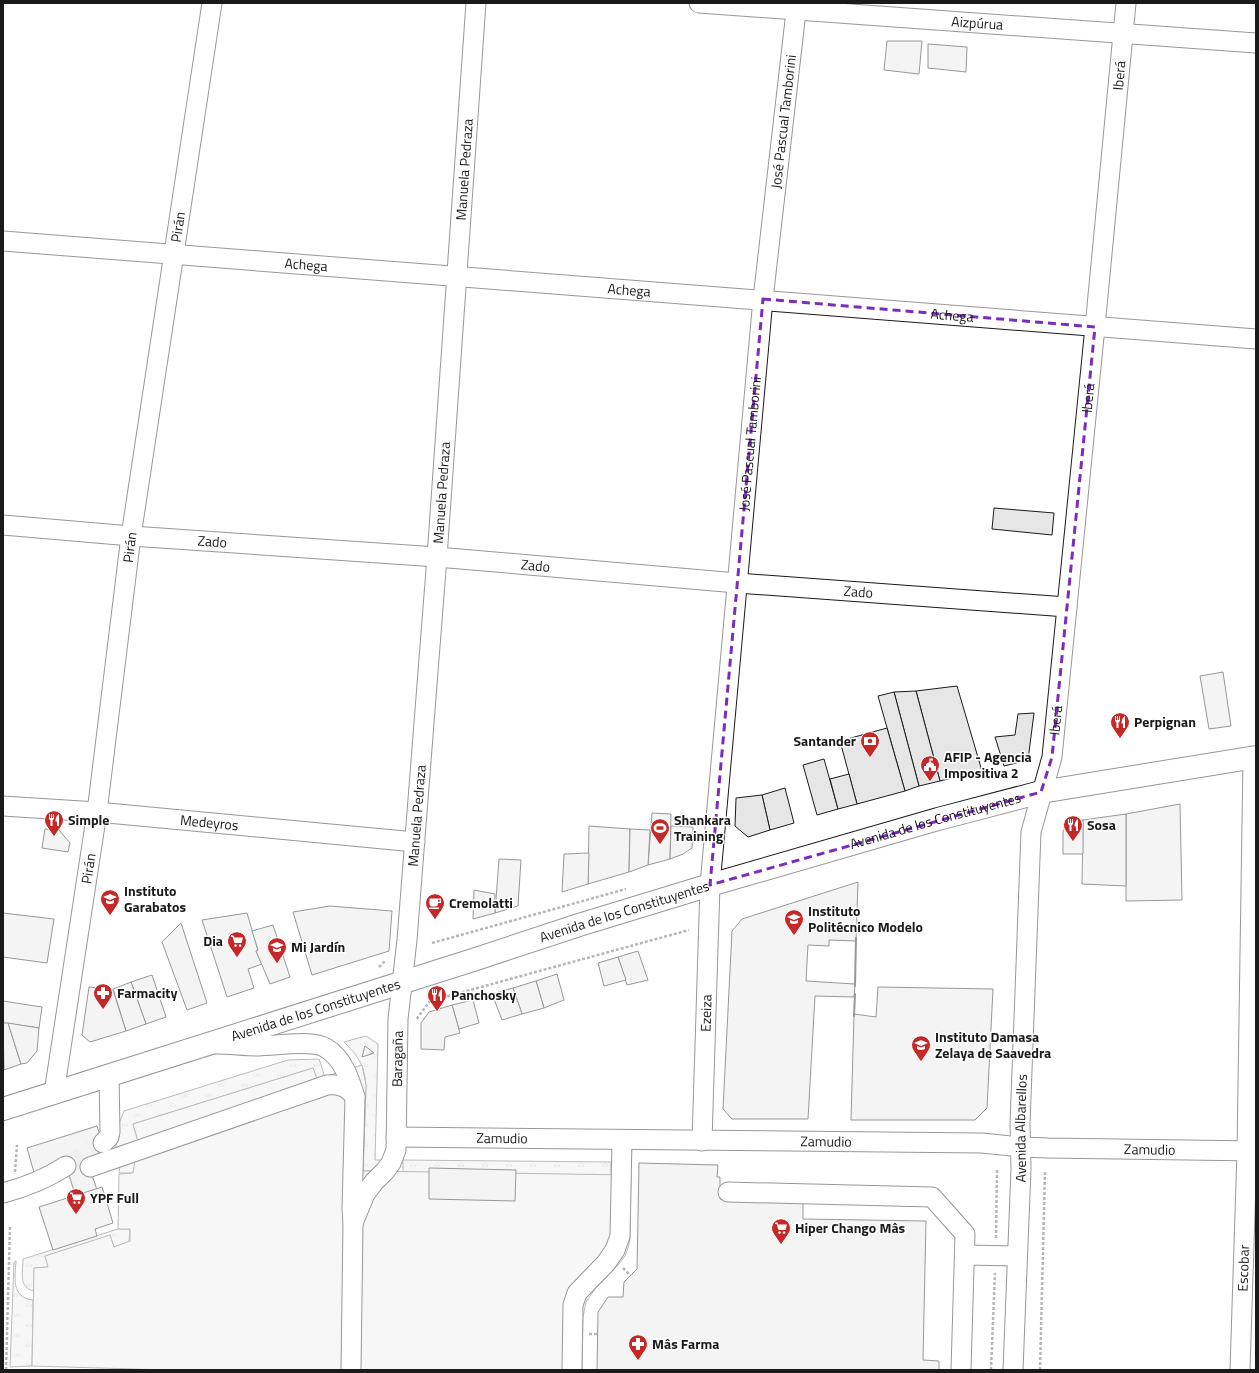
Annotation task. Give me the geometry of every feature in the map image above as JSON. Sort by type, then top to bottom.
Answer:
[{"type":"main road","name":"Avenida de los Constituyentes","points":[[3,1109],[579,925],[710,885],[938,819],[1041,792],[1254,757]]},
{"type":"street","name":"Pirán","points":[[54,1093],[97,812],[131,536],[212,3]]},
{"type":"street","name":"Manuela Pedraza","points":[[403,982],[437,557],[476,3]]},
{"type":"street","name":"Aizpúrua","points":[[699,3],[797,7],[1256,43]]},
{"type":"street","name":"Iberá","points":[[1041,792],[1052,757],[1126,3]]},
{"type":"street","name":"José Pascual Tamborini","points":[[710,885],[763,299],[797,7]]},
{"type":"street","name":"Achega","points":[[3,241],[456,277],[763,299],[1256,339]]},
{"type":"street","name":"Zado","points":[[3,525],[131,536],[437,557],[737,583],[1067,607]]},
{"type":"street","name":"Escobar","points":[[1240,1370],[1251,1151],[1254,757]]},
{"type":"street","name":"Avenida Albarellos","points":[[1013,1370],[1021,1147],[1020,1124],[1031,832],[1041,792]]},
{"type":"street","name":"Medeyros","points":[[3,806],[97,812],[415,842]]},
{"type":"street","name":"Ezeiza","points":[[702,1141],[710,885]]},
{"type":"street","name":"Baragaña","points":[[353,1224],[366,1194],[391,1163],[396,1150],[398,1019],[403,982]]},
{"type":"street","points":[[210,1043],[259,1046],[292,1044],[321,1045],[331,1051],[338,1059],[350,1081],[355,1097],[352,1209],[351,1370]]},
{"type":"street","points":[[103,1144],[110,1132],[109,1075]]},
{"type":"street","points":[[90,1167],[327,1085],[342,1086],[349,1090],[355,1097]]},
{"type":"street","name":"Zamudio","points":[[396,1137],[982,1143],[1021,1147],[1251,1151]]},
{"type":"street","points":[[572,1370],[573,1305],[576,1293],[606,1263],[615,1250],[620,1236],[622,1140]]},
{"type":"street","points":[[3,1193],[28,1186],[68,1170]]},
{"type":"street","points":[[728,1192],[932,1196],[965,1234],[961,1370]]},
{"type":"street","points":[[964,1255],[1017,1256]]},
{"type":"path","points":[[432,944],[631,887]]},
{"type":"path","points":[[418,1017],[430,1001],[689,930]]},
{"type":"path","points":[[15,1173],[17,1145]]},
{"type":"path","points":[[1040,1370],[1045,1171]]},
{"type":"path","points":[[6,1370],[10,1227]]},
{"type":"path","points":[[622,1266],[630,1275]]},
{"type":"highlighted area","points":[[763,299],[1095,327],[1052,757],[1041,792],[710,885]]},
{"type":"green space","points":[[366,1036],[378,1044],[375,1160],[384,1160],[376,1170],[363,1171],[366,1085],[364,1071],[360,1061],[344,1042]]},
{"type":"green space","points":[[319,1059],[325,1077],[317,1079],[313,1068],[133,1124],[138,1141],[116,1148],[116,1131],[124,1111],[288,1060]]},
{"type":"green space","points":[[136,1159],[133,1173],[119,1173],[120,1165]]},
{"type":"green space","points":[[403,1160],[611,1162],[611,1175],[403,1172]]},
{"type":"green space","points":[[118,1229],[130,1229],[129,1242],[114,1247],[110,1236],[45,1256],[49,1267],[34,1268],[34,1291],[29,1289],[23,1283],[23,1259]]},
{"type":"green space","points":[[16,1261],[15,1280],[18,1291],[26,1298],[33,1300],[32,1366],[10,1367],[14,1262]]},
{"type":"shaded area","points":[[362,1065],[366,1085],[363,1171],[631,1175],[630,1239],[628,1248],[625,1256],[619,1264],[595,1289],[586,1302],[583,1317],[582,1370],[168,1370],[32,1366],[34,1268],[48,1267],[45,1256],[110,1235],[114,1247],[130,1241],[130,1229],[118,1229],[119,1174],[133,1173],[138,1141],[133,1124],[313,1068],[317,1079]]},
{"type":"building","points":[[887,41],[922,41],[919,74],[884,70]]},
{"type":"building","points":[[928,44],[967,47],[966,72],[928,68]]},
{"type":"building","points":[[994,508],[1054,513],[1052,535],[992,529]]},
{"type":"building","points":[[1223,672],[1231,726],[1209,729],[1200,676]]},
{"type":"building","points":[[957,686],[982,771],[940,781],[916,691]]},
{"type":"building","points":[[916,691],[940,781],[919,786],[894,692]]},
{"type":"building","points":[[894,692],[919,786],[905,791],[878,696]]},
{"type":"building","points":[[1034,713],[1028,760],[1004,766],[995,737],[1015,735],[1018,714]]},
{"type":"building","name":"Santander","points":[[887,728],[905,791],[857,804],[840,741]]},
{"type":"building","points":[[824,759],[838,809],[817,815],[803,765]]},
{"type":"building","points":[[849,774],[857,804],[838,809],[830,779]]},
{"type":"building","points":[[785,788],[794,823],[770,830],[762,795]]},
{"type":"building","points":[[762,795],[770,830],[748,837],[735,826],[736,798]]},
{"type":"building","points":[[1180,804],[1182,900],[1126,901],[1126,814]]},
{"type":"building","name":"Shankara Training","points":[[652,813],[671,814],[670,859],[648,865]]},
{"type":"building","points":[[1126,814],[1126,886],[1082,884],[1083,820]]},
{"type":"building","name":"Sosa","points":[[1072,820],[1083,820],[1083,854],[1063,854],[1063,831]]},
{"type":"building","points":[[589,826],[630,829],[629,872],[588,884]]},
{"type":"building","points":[[671,826],[693,827],[692,848],[683,854],[670,859]]},
{"type":"building","name":"Simple","points":[[45,829],[59,830],[70,843],[68,852],[42,848]]},
{"type":"building","points":[[630,829],[650,830],[648,865],[629,872]]},
{"type":"building","points":[[589,853],[588,884],[562,892],[564,854]]},
{"type":"building","points":[[499,859],[521,860],[518,906],[495,913]]},
{"type":"building","points":[[858,882],[856,941],[829,940],[829,946],[808,945],[806,981],[855,984],[854,997],[815,996],[808,1119],[732,1119],[723,1109],[732,931],[742,919]]},
{"type":"building","points":[[474,890],[495,894],[495,913],[473,919]]},
{"type":"building","points":[[330,906],[392,911],[389,951],[312,975],[293,912]]},
{"type":"building","points":[[3,913],[54,919],[47,963],[3,957]]},
{"type":"building","name":"Dia","points":[[247,913],[258,950],[256,951],[262,964],[248,969],[254,988],[227,997],[202,920]]},
{"type":"building","points":[[181,923],[207,1003],[187,1010],[162,942]]},
{"type":"building","points":[[273,925],[290,977],[270,984],[256,951],[258,950],[252,931]]},
{"type":"building","points":[[638,951],[648,980],[627,985],[618,957]]},
{"type":"building","points":[[618,957],[626,980],[604,986],[598,963]]},
{"type":"building","points":[[557,974],[564,1000],[544,1008],[536,981]]},
{"type":"building","points":[[152,975],[166,1017],[146,1024],[131,982]]},
{"type":"building","points":[[536,981],[544,1008],[522,1014],[513,988]]},
{"type":"building","points":[[131,982],[146,1024],[126,1031],[113,989]]},
{"type":"building","name":"Farmacity","points":[[89,987],[113,990],[126,1031],[90,1042],[82,1035]]},
{"type":"building","name":"Instituto Damasa Zelaya de Saavedra","points":[[878,987],[993,989],[987,1108],[975,1120],[851,1120],[854,1014],[876,1017]]},
{"type":"building","points":[[513,988],[522,1014],[502,1020],[492,994]]},
{"type":"building","points":[[473,1000],[479,1023],[459,1029],[452,1005]]},
{"type":"building","points":[[3,1001],[42,1007],[39,1028],[3,1023]]},
{"type":"building","points":[[452,1005],[460,1033],[445,1037],[444,1050],[421,1049],[421,1023],[429,1012]]},
{"type":"building","points":[[3,1023],[8,1023],[21,1064],[4,1070]]},
{"type":"building","points":[[8,1023],[39,1028],[37,1051],[27,1063],[21,1064]]},
{"type":"building","points":[[365,1046],[374,1053],[362,1057]]},
{"type":"building","points":[[97,1126],[106,1154],[87,1160],[98,1193],[77,1200],[66,1166],[35,1176],[27,1148]]},
{"type":"building","name":"Hiper Chango Mâs","points":[[639,1163],[718,1165],[717,1177],[720,1177],[720,1199],[803,1201],[803,1219],[926,1221],[923,1360],[939,1361],[939,1370],[597,1370],[598,1312],[608,1297],[623,1297],[624,1282],[637,1269]]},
{"type":"building","points":[[429,1168],[516,1170],[515,1201],[429,1199]]},
{"type":"building","name":"YPF Full","points":[[102,1187],[113,1223],[95,1229],[97,1236],[53,1250],[39,1207]]},
{"type":"tunnel","points":[[66,1166],[103,1143]]},
{"type":"wall","points":[[855,986],[856,938]]},
{"type":"wall","points":[[854,1016],[855,994]]},
{"type":"place","name":"Perpignan","points":[[1120,739]]},
{"type":"place","name":"Santander","points":[[870,758]]},
{"type":"place","name":"AFIP - Agencia Impositiva 2","points":[[930,782]]},
{"type":"place","name":"Simple","points":[[54,837]]},
{"type":"place","name":"Sosa","points":[[1073,842]]},
{"type":"place","name":"Shankara Training","points":[[660,845]]},
{"type":"place","name":"Instituto Garabatos","points":[[110,916]]},
{"type":"place","name":"Cremolatti","points":[[435,920]]},
{"type":"place","name":"Instituto Politécnico Modelo","points":[[794,936]]},
{"type":"place","name":"Dia","points":[[237,958]]},
{"type":"place","name":"Mi Jardín","points":[[277,964]]},
{"type":"place","name":"Farmacity","points":[[103,1010]]},
{"type":"place","name":"Panchosky","points":[[437,1012]]},
{"type":"place","name":"Instituto Damasa Zelaya de Saavedra","points":[[921,1062]]},
{"type":"place","name":"YPF Full","points":[[76,1215]]},
{"type":"place","name":"Hiper Chango Mâs","points":[[781,1245]]},
{"type":"place","name":"Mâs Farma","points":[[638,1361]]}]
